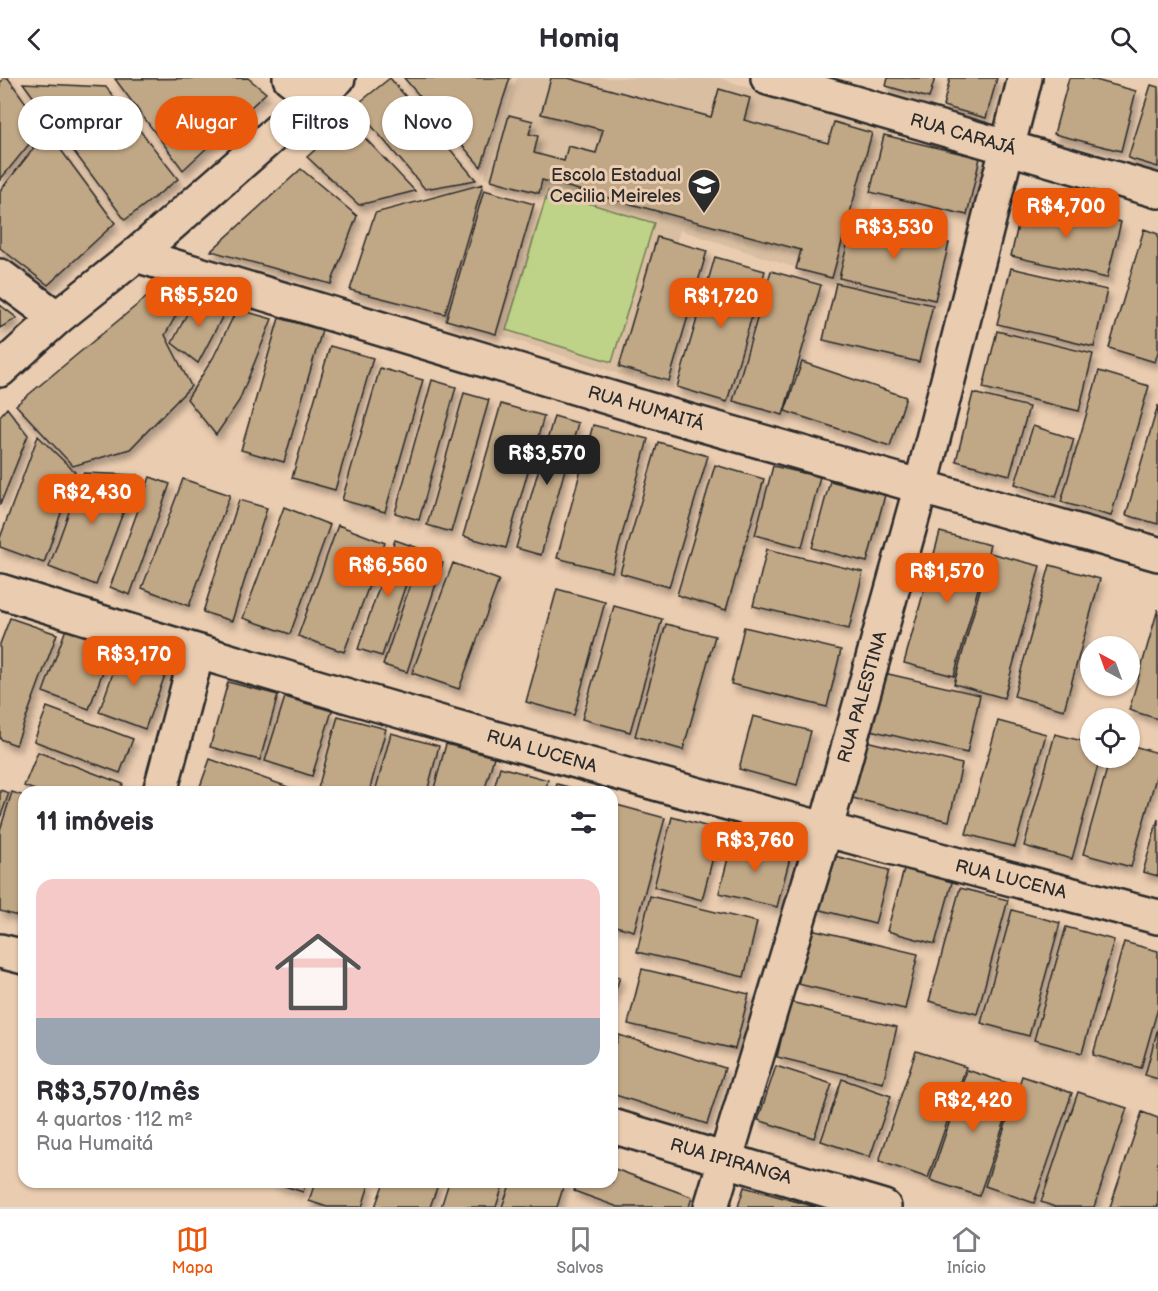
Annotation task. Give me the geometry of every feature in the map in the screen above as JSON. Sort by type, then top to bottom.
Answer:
[{"type":"street","points":[[290,78],[327,88]]},
{"type":"street","name":"RUA CARAJÁ","points":[[768,78],[1158,191]]},
{"type":"street","name":"RUA PALESTINA","points":[[711,1207],[825,831],[921,486],[1025,78]]},
{"type":"street","points":[[0,370],[57,318],[136,255],[327,88]]},
{"type":"street","name":"RUA HUMAITÁ","points":[[136,255],[647,409],[1158,554]]},
{"type":"street","points":[[0,276],[57,318]]},
{"type":"street","name":"RUA LUCENA","points":[[0,591],[197,653],[825,831],[1158,917]]},
{"type":"street","points":[[162,786],[197,653]]},
{"type":"street","points":[[0,951],[18,956]]},
{"type":"street","name":"RUA IPIRANGA","points":[[618,1128],[884,1207]]},
{"type":"shaded area","name":"Escola Estadual Cecilia Meireles","points":[[517,78],[719,78],[895,135],[846,284],[680,230],[632,378],[500,335],[545,198],[484,178]]},
{"type":"green space","points":[[548,191],[654,223],[612,362],[506,330]]},
{"type":"building","points":[[4,78],[8,78],[21,96],[18,96],[18,150],[24,150],[0,180],[0,83]]},
{"type":"building","points":[[248,78],[266,93],[258,100],[258,96],[155,96],[155,133],[143,116],[143,96],[128,96],[115,79]]},
{"type":"building","points":[[390,78],[405,96],[382,96],[382,138],[370,124],[370,96],[368,96]]},
{"type":"building","points":[[404,78],[510,78],[481,167],[466,150],[473,150],[473,96],[420,96]]},
{"type":"building","points":[[551,78],[568,78],[711,117],[719,89],[750,98],[744,120],[828,143],[834,122],[872,133],[832,278],[796,269],[801,250],[542,180],[539,193],[491,180],[509,115],[533,121],[529,134],[538,136],[534,153],[564,161],[568,146],[596,153],[603,130],[541,114]]},
{"type":"building","points":[[888,78],[935,78],[929,98],[886,86]]},
{"type":"building","points":[[950,78],[997,78],[986,118],[943,106]]},
{"type":"building","points":[[1069,78],[1088,78],[1136,91],[1121,151],[1054,134]]},
{"type":"building","points":[[23,83],[106,87],[113,96],[33,96]]},
{"type":"building","points":[[1151,85],[1158,87],[1158,167],[1128,158]]},
{"type":"building","points":[[143,134],[178,179],[125,220],[73,150],[143,150]]},
{"type":"building","points":[[884,135],[980,158],[967,215],[870,192]]},
{"type":"building","points":[[370,143],[415,191],[359,205],[307,157],[315,150],[370,150]]},
{"type":"building","points":[[32,150],[61,150],[115,223],[48,285],[0,248],[0,191]]},
{"type":"building","points":[[168,150],[205,150],[183,170]]},
{"type":"building","points":[[392,150],[451,150],[476,180],[425,189]]},
{"type":"building","points":[[301,169],[357,216],[331,284],[211,251]]},
{"type":"building","points":[[483,184],[445,314],[350,290],[375,213]]},
{"type":"building","points":[[484,190],[534,204],[496,334],[446,320]]},
{"type":"building","points":[[1024,199],[1121,222],[1107,278],[1011,256]]},
{"type":"building","points":[[853,221],[949,243],[935,300],[839,278]]},
{"type":"building","points":[[1144,229],[1158,234],[1158,352],[1155,362],[1109,348]]},
{"type":"building","points":[[657,237],[707,251],[669,381],[619,367]]},
{"type":"building","points":[[715,257],[765,271],[727,402],[677,387]]},
{"type":"building","points":[[1011,268],[1107,290],[1094,347],[997,324]]},
{"type":"building","points":[[771,271],[821,285],[783,415],[733,401]]},
{"type":"building","points":[[836,283],[933,305],[919,362],[823,340]]},
{"type":"building","points":[[154,291],[187,296],[165,335],[191,386],[130,449],[73,466],[16,405]]},
{"type":"building","points":[[195,298],[228,306],[198,363],[172,343]]},
{"type":"building","points":[[0,305],[17,318],[0,328]]},
{"type":"building","points":[[237,309],[272,319],[239,401],[216,435],[187,399],[213,358]]},
{"type":"building","points":[[279,318],[322,330],[284,462],[241,450]]},
{"type":"building","points":[[997,331],[1093,354],[1079,411],[983,388]]},
{"type":"building","points":[[330,346],[373,358],[335,490],[292,478]]},
{"type":"building","points":[[802,362],[906,397],[890,446],[785,411]]},
{"type":"building","points":[[380,368],[423,380],[385,512],[342,500]]},
{"type":"building","points":[[1099,371],[1149,386],[1111,516],[1061,502]]},
{"type":"building","points":[[432,380],[456,387],[419,520],[395,513]]},
{"type":"building","points":[[464,393],[489,400],[451,532],[427,525]]},
{"type":"building","points":[[973,393],[1029,407],[1010,475],[956,461]]},
{"type":"building","points":[[501,404],[544,416],[506,548],[463,536]]},
{"type":"building","points":[[1158,405],[1158,524],[1126,515]]},
{"type":"building","points":[[7,408],[28,435],[0,505],[0,416]]},
{"type":"building","points":[[554,416],[578,423],[541,555],[516,548]]},
{"type":"building","points":[[593,425],[648,439],[612,572],[557,558]]},
{"type":"building","points":[[1033,426],[1074,439],[1056,497],[1015,484]]},
{"type":"building","points":[[38,436],[75,472],[44,563],[0,547],[0,538]]},
{"type":"building","points":[[658,442],[708,456],[669,587],[620,573]]},
{"type":"building","points":[[715,465],[764,479],[726,610],[677,595]]},
{"type":"building","points":[[773,466],[820,477],[802,547],[755,535]]},
{"type":"building","points":[[83,473],[137,475],[96,585],[49,567]]},
{"type":"building","points":[[150,477],[170,484],[130,595],[110,587]]},
{"type":"building","points":[[183,479],[230,495],[189,606],[142,588]]},
{"type":"building","points":[[830,481],[885,495],[867,562],[812,548]]},
{"type":"building","points":[[239,500],[267,508],[232,621],[203,612]]},
{"type":"building","points":[[284,507],[330,525],[290,634],[243,618]]},
{"type":"building","points":[[338,525],[385,543],[344,652],[298,636]]},
{"type":"building","points":[[940,532],[990,545],[954,676],[904,663]]},
{"type":"building","points":[[395,540],[418,548],[382,656],[358,649]]},
{"type":"building","points":[[767,549],[863,572],[849,629],[753,606]]},
{"type":"building","points":[[990,553],[1040,566],[1004,698],[954,684]]},
{"type":"building","points":[[420,556],[443,563],[407,672],[383,665]]},
{"type":"building","points":[[453,563],[499,580],[459,689],[412,673]]},
{"type":"building","points":[[1050,565],[1100,579],[1084,636],[1080,636],[1080,652],[1064,710],[1014,696]]},
{"type":"building","points":[[557,589],[605,602],[574,715],[526,702]]},
{"type":"building","points":[[614,606],[662,619],[630,732],[582,719]]},
{"type":"building","points":[[1158,609],[1158,719],[1140,713],[1140,708],[1130,708],[1133,696],[1140,696],[1140,672]]},
{"type":"building","points":[[10,618],[57,634],[16,745],[0,739],[0,644]]},
{"type":"building","points":[[666,624],[715,636],[683,750],[635,736]]},
{"type":"building","points":[[67,626],[114,642],[89,709],[43,692]]},
{"type":"building","points":[[744,627],[841,650],[827,707],[731,684]]},
{"type":"building","points":[[123,645],[170,662],[145,729],[99,712]]},
{"type":"building","points":[[884,673],[980,695],[967,753],[870,730]]},
{"type":"building","points":[[228,682],[278,695],[260,760],[210,747]]},
{"type":"building","points":[[285,697],[332,711],[312,776],[265,761]]},
{"type":"building","points":[[47,707],[133,739],[120,773],[34,741]]},
{"type":"building","points":[[338,716],[386,729],[371,786],[319,786]]},
{"type":"building","points":[[753,716],[811,731],[797,785],[739,769]]},
{"type":"building","points":[[998,721],[1046,734],[1015,847],[966,834]]},
{"type":"building","points":[[391,733],[439,746],[429,786],[377,786]]},
{"type":"building","points":[[1055,734],[1080,740],[1080,768],[1097,768],[1072,859],[1024,846]]},
{"type":"building","points":[[866,741],[962,764],[949,821],[852,798]]},
{"type":"building","points":[[446,744],[494,757],[486,786],[435,786]]},
{"type":"building","points":[[1140,748],[1158,753],[1158,770],[1131,867],[1083,854],[1107,768],[1140,768]]},
{"type":"building","points":[[38,752],[123,784],[122,786],[24,786]]},
{"type":"building","points":[[210,759],[285,786],[200,786]]},
{"type":"building","points":[[500,767],[548,780],[546,786],[495,786]]},
{"type":"building","points":[[0,790],[9,793],[0,818]]},
{"type":"building","points":[[12,792],[18,794],[18,916],[0,911],[0,830]]},
{"type":"building","points":[[618,805],[665,818],[634,931],[618,927]]},
{"type":"building","points":[[672,817],[720,830],[702,900],[654,887]]},
{"type":"building","points":[[1158,819],[1158,876],[1143,872]]},
{"type":"building","points":[[733,839],[791,854],[777,907],[719,893]]},
{"type":"building","points":[[831,855],[889,870],[875,924],[817,909]]},
{"type":"building","points":[[905,866],[953,879],[935,944],[887,931]]},
{"type":"building","points":[[960,888],[1008,900],[977,1014],[929,1001]]},
{"type":"building","points":[[650,896],[757,922],[744,977],[637,952]]},
{"type":"building","points":[[1012,910],[1060,923],[1029,1036],[981,1023]]},
{"type":"building","points":[[1066,927],[1114,940],[1082,1053],[1034,1040]]},
{"type":"building","points":[[811,929],[918,954],[905,1009],[798,984]]},
{"type":"building","points":[[1124,942],[1158,951],[1158,1008],[1141,1068],[1093,1055]]},
{"type":"building","points":[[642,969],[749,994],[735,1049],[628,1024]]},
{"type":"building","points":[[790,1002],[897,1027],[883,1083],[777,1057]]},
{"type":"building","points":[[1158,1028],[1158,1079],[1145,1075]]},
{"type":"building","points":[[619,1035],[725,1068],[707,1124],[618,1096]]},
{"type":"building","points":[[916,1051],[966,1067],[928,1178],[879,1161]]},
{"type":"building","points":[[776,1066],[832,1084],[814,1138],[758,1120]]},
{"type":"building","points":[[967,1070],[1017,1086],[979,1196],[930,1180]]},
{"type":"building","points":[[1022,1076],[1072,1093],[1034,1203],[985,1186]]},
{"type":"building","points":[[842,1079],[891,1096],[870,1157],[821,1141]]},
{"type":"building","points":[[1078,1092],[1127,1108],[1094,1207],[1055,1207],[1041,1202]]},
{"type":"building","points":[[1142,1112],[1158,1118],[1158,1207],[1110,1207]]},
{"type":"building","points":[[618,1170],[692,1197],[689,1207],[618,1207],[574,1191],[575,1188],[618,1188]]},
{"type":"building","points":[[744,1187],[816,1207],[738,1207]]},
{"type":"building","points":[[291,1188],[304,1188],[303,1192]]},
{"type":"building","points":[[313,1188],[368,1188],[362,1207],[327,1207],[309,1201]]},
{"type":"building","points":[[382,1188],[437,1188],[430,1207],[375,1207]]},
{"type":"building","points":[[447,1188],[502,1188],[496,1207],[441,1207]]},
{"type":"building","points":[[509,1188],[563,1188],[557,1207],[502,1207]]},
{"type":"place","name":"Escola Estadual Cecilia Meireles","points":[[704,214]]}]
